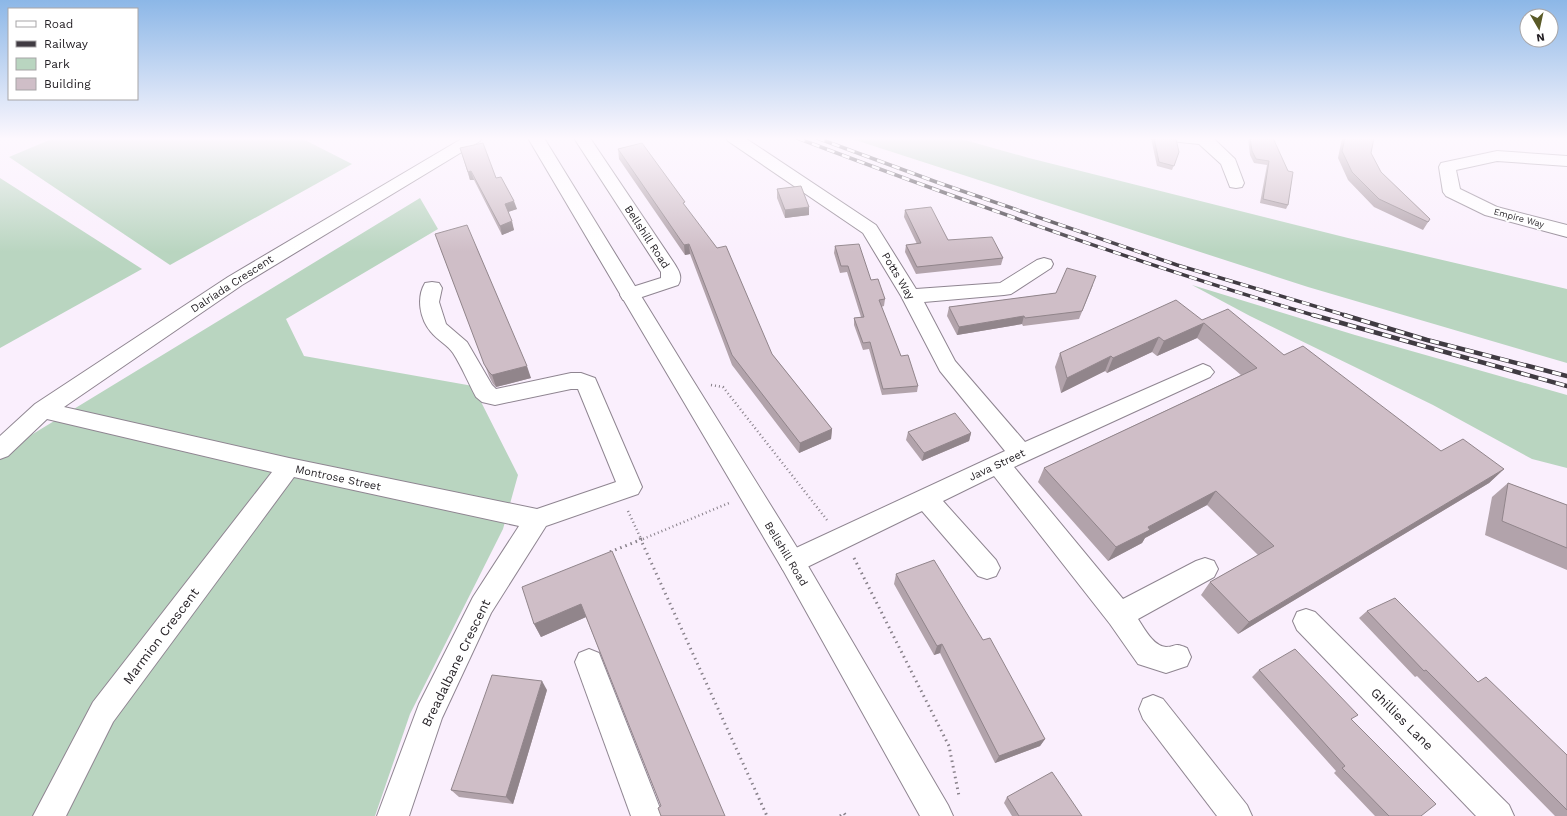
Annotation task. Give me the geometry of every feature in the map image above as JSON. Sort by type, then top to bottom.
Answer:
[{"type":"street","name":"Dalriada Crescent","points":[[3,445],[43,410],[235,281],[410,176]]},
{"type":"street","name":"Bellshill Road","points":[[560,176],[596,234],[630,295],[681,380],[792,562],[937,816]]},
{"type":"street","name":"Bellshill Road","points":[[607,176],[670,272],[671,281],[630,295]]},
{"type":"street","name":"Potts Way","points":[[791,176],[870,229],[911,296],[946,366],[1021,454]]},
{"type":"street","points":[[1234,176],[1236,183]]},
{"type":"street","name":"Empire Way","points":[[1449,176],[1452,192],[1491,211],[1567,231]]},
{"type":"street","points":[[911,296],[1004,289],[1044,264]]},
{"type":"street","points":[[432,288],[429,302],[432,315],[438,328],[460,347],[484,391],[490,396],[495,397],[571,381],[582,381],[587,384],[623,489],[537,519]]},
{"type":"street","name":"Java Street","points":[[792,562],[925,498],[1203,372]]},
{"type":"street","name":"Montrose Street","points":[[43,410],[289,467],[537,519]]},
{"type":"street","points":[[998,465],[1119,615],[1148,655],[1166,660],[1177,657]]},
{"type":"street","name":"Marmion Crescent","points":[[49,816],[103,712],[289,467]]},
{"type":"street","points":[[925,498],[987,568]]},
{"type":"street","name":"Breadalbane Crescent","points":[[393,816],[428,714],[482,605],[537,519]]},
{"type":"street","points":[[1119,615],[1205,569]]},
{"type":"street","name":"Ghillies Lane","points":[[1306,621],[1498,816]]},
{"type":"street","points":[[589,662],[647,816]]},
{"type":"street","points":[[1153,709],[1236,816]]},
{"type":"path","points":[[681,380],[723,387],[841,538],[852,555],[949,746],[960,800]]},
{"type":"path","points":[[623,489],[642,540],[767,816]]},
{"type":"path","points":[[606,554],[750,494]]},
{"type":"path","points":[[840,816],[844,813],[846,816]]},
{"type":"green space","points":[[37,176],[330,176],[170,265]]},
{"type":"green space","points":[[966,176],[1101,176],[1348,238],[1567,289],[1567,363],[1308,287]]},
{"type":"green space","points":[[0,178],[142,269],[0,348]]},
{"type":"green space","points":[[420,198],[438,229],[286,319],[304,356],[473,386],[518,475],[503,529],[410,714],[375,816],[0,816],[0,454]]},
{"type":"green space","points":[[1192,285],[1355,335],[1567,395],[1567,468],[1532,459],[1433,405],[1250,316]]},
{"type":"building","points":[[474,176],[501,177],[514,201],[505,204],[512,221],[500,226]]},
{"type":"building","points":[[637,176],[666,176],[685,202],[683,203],[717,248],[726,246],[772,354],[832,429],[800,443],[732,355],[689,244],[684,245]]},
{"type":"building","points":[[1267,176],[1292,176],[1288,205],[1263,199]]},
{"type":"building","points":[[1356,176],[1385,176],[1430,219],[1428,222],[1379,199]]},
{"type":"building","points":[[801,186],[809,207],[785,210],[777,189]]},
{"type":"building","points":[[931,207],[948,240],[992,237],[1003,258],[917,267],[906,245],[921,243],[905,210]]},
{"type":"building","points":[[467,225],[527,366],[492,375],[484,364],[435,234]]},
{"type":"building","points":[[859,244],[871,280],[878,279],[885,299],[879,300],[901,356],[908,355],[918,386],[883,389],[870,342],[863,343],[854,318],[864,317],[848,266],[841,266],[835,246]]},
{"type":"building","points":[[1067,268],[1096,276],[1082,311],[1025,318],[1024,316],[959,327],[949,307],[1056,293]]},
{"type":"building","points":[[1176,300],[1202,320],[1228,309],[1284,355],[1303,346],[1441,451],[1463,439],[1504,469],[1249,622],[1210,582],[1274,546],[1216,491],[1148,527],[1150,530],[1116,547],[1044,468],[1257,368],[1204,323],[1164,341],[1159,337],[1113,358],[1111,356],[1067,378],[1060,353]]},
{"type":"building","points":[[955,413],[971,433],[924,453],[908,432]]},
{"type":"building","points":[[1508,483],[1567,505],[1567,548],[1502,521]]},
{"type":"building","points":[[612,551],[725,816],[661,816],[658,808],[661,806],[581,604],[534,624],[522,587]]},
{"type":"building","points":[[934,560],[983,640],[990,638],[1045,739],[999,756],[942,644],[937,646],[896,574]]},
{"type":"building","points":[[1395,598],[1478,682],[1486,677],[1567,755],[1567,810],[1426,670],[1424,671],[1367,611]]},
{"type":"building","points":[[1295,649],[1358,715],[1351,719],[1436,804],[1421,816],[1389,816],[1342,768],[1345,766],[1259,670]]},
{"type":"building","points":[[492,675],[542,681],[506,797],[451,790]]},
{"type":"building","points":[[1052,772],[1082,816],[1019,816],[1007,797]]},
{"type":"railway","points":[[899,176],[1120,254],[1316,316]]},
{"type":"railway","points":[[920,176],[1177,265],[1348,316]]},
{"type":"railway","points":[[1313,315],[1567,386]]},
{"type":"railway","points":[[1344,315],[1427,340],[1567,376]]}]
